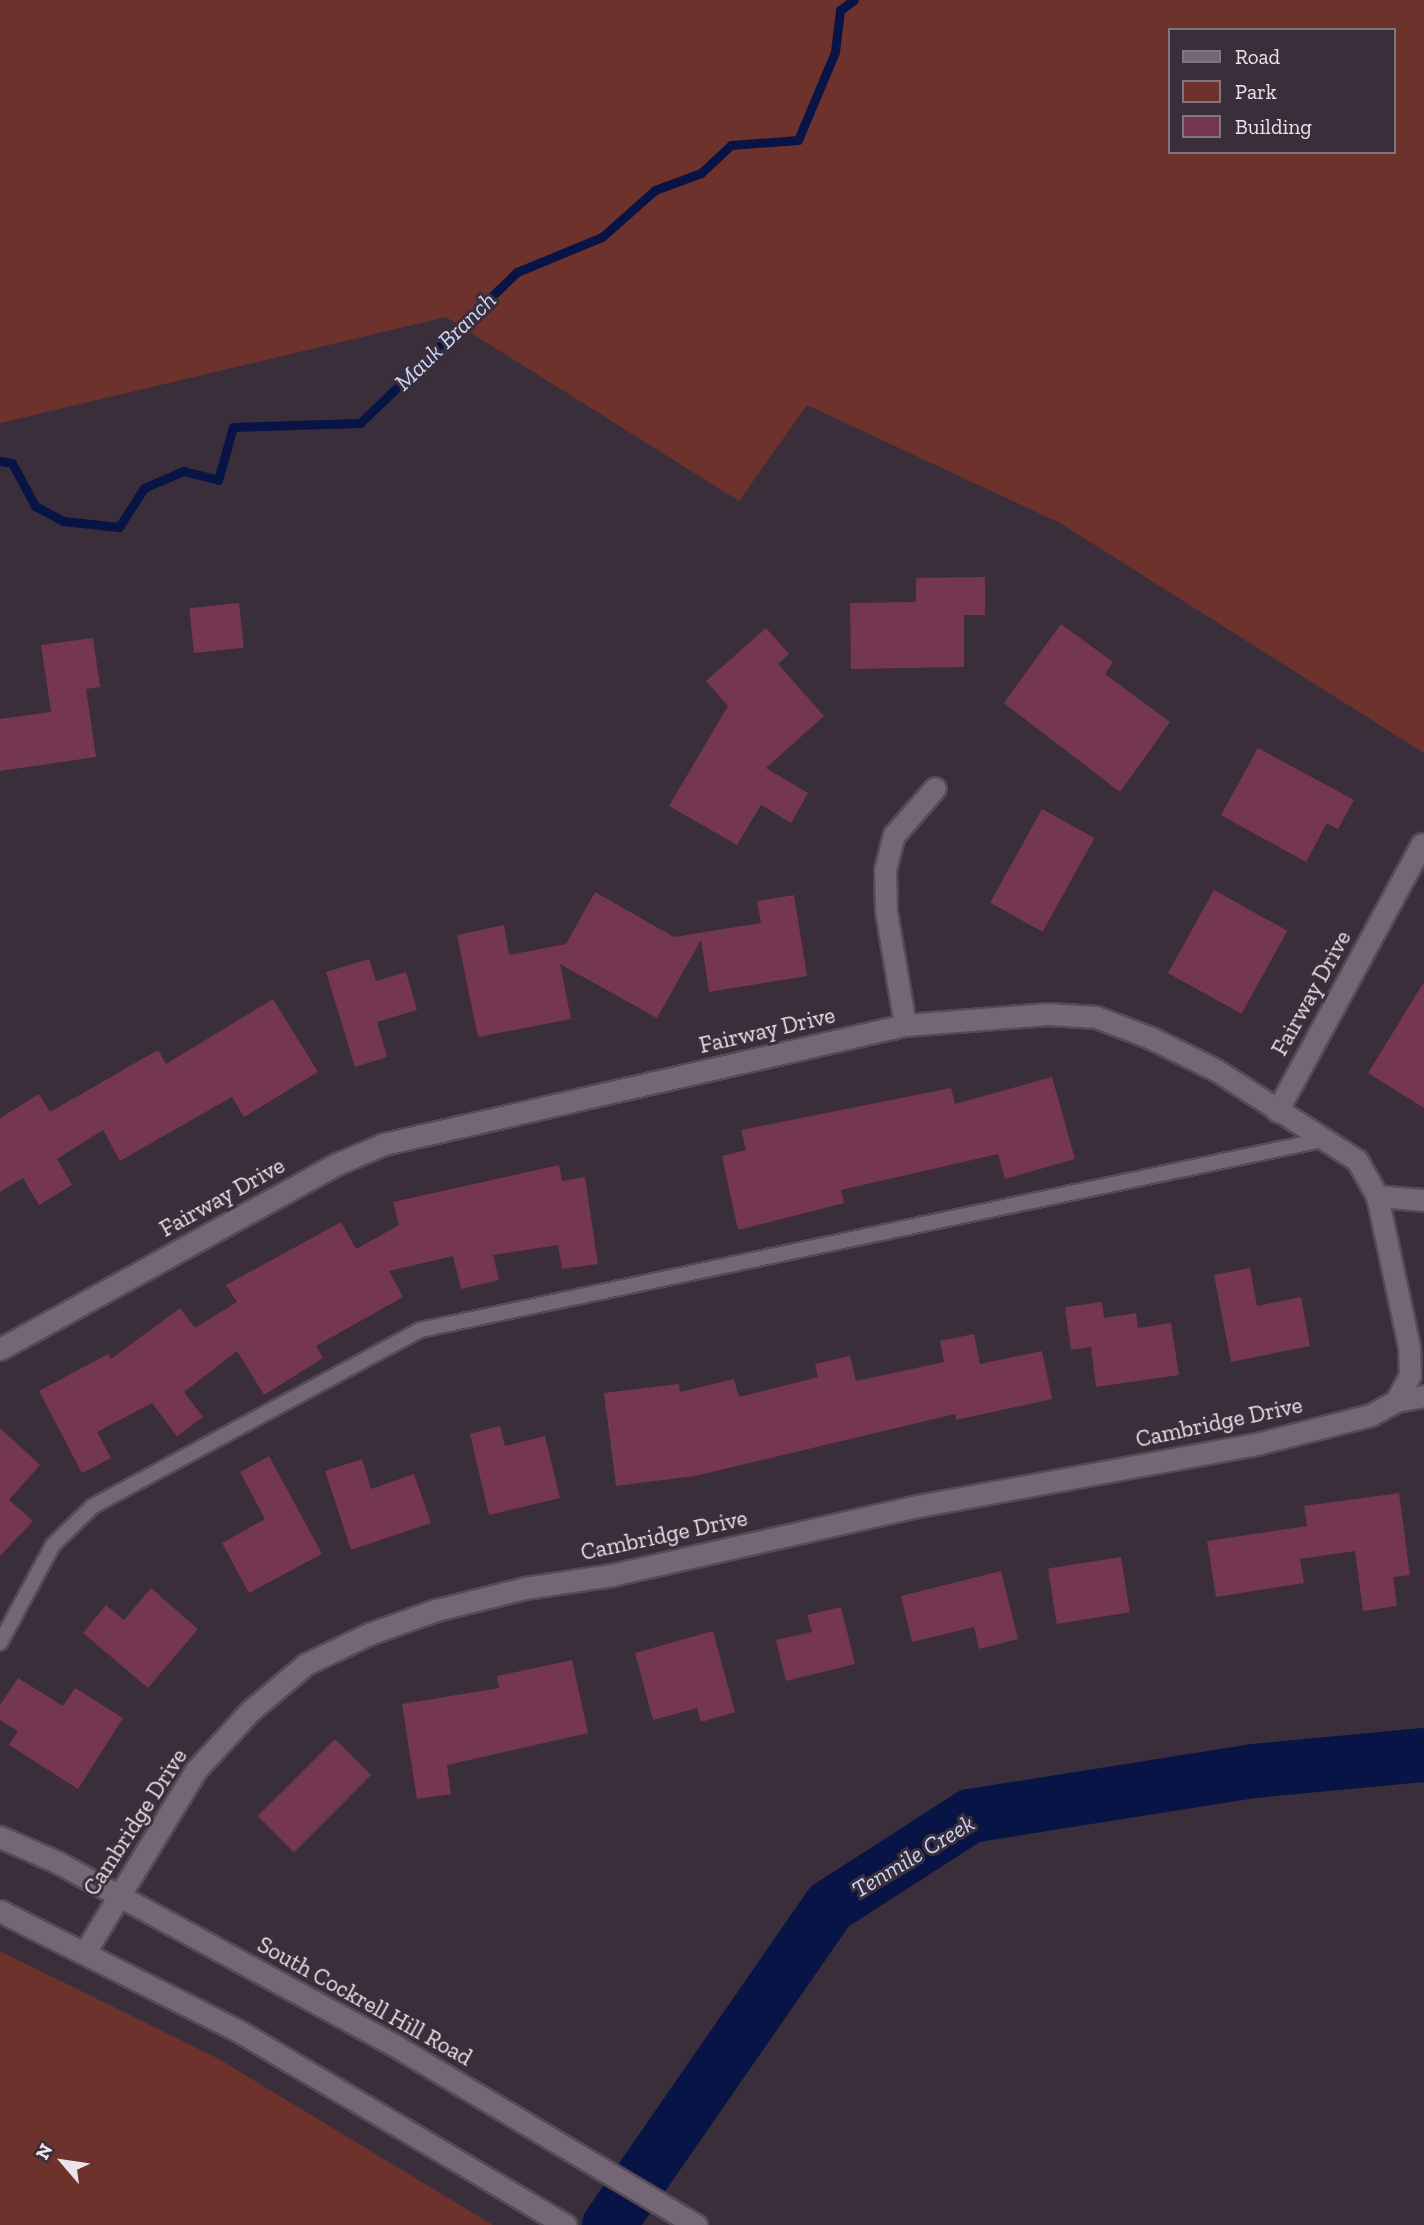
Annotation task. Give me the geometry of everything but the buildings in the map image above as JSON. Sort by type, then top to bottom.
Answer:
[{"type":"street","points":[[905,1025],[886,911],[885,870],[894,835],[934,788]]},
{"type":"street","name":"Fairway Drive","points":[[0,1349],[337,1164],[384,1144],[905,1025],[1048,1014],[1096,1017],[1151,1038],[1216,1070],[1276,1111],[1422,844]]},
{"type":"street","points":[[1276,1111],[1329,1139],[1357,1160],[1377,1196],[1409,1346],[1410,1375],[1396,1401]]},
{"type":"street","points":[[1377,1196],[1424,1200]]},
{"type":"street","name":"Cambridge Drive","points":[[85,1952],[196,1770],[250,1711],[306,1664],[369,1634],[436,1609],[525,1588],[612,1574],[913,1507],[1256,1444],[1371,1415],[1396,1401],[1424,1396]]},
{"type":"street","name":"South Cockrell Hill Road","points":[[0,1837],[118,1895],[516,2117],[696,2225]]},
{"type":"street","points":[[0,1911],[237,2030],[565,2225]]},
{"type":"lane","points":[[0,1643],[53,1545],[93,1507],[420,1330],[1329,1139]]},
{"type":"green space","points":[[0,0],[1424,0],[1424,753],[1060,523],[807,405],[739,501],[446,317],[0,423]]},
{"type":"green space","points":[[0,1951],[217,2058],[493,2225],[0,2225]]},
{"type":"waterway","name":"Mauk Branch","points":[[0,461],[12,463],[35,506],[63,521],[119,527],[144,488],[183,471],[218,480],[233,427],[360,423],[517,272],[602,237],[655,190],[701,173],[731,145],[798,140],[835,52],[840,10],[854,0]]},
{"type":"waterway","name":"Tenmile Creek","points":[[609,2225],[829,1907],[970,1816],[1254,1771],[1424,1755]]}]
